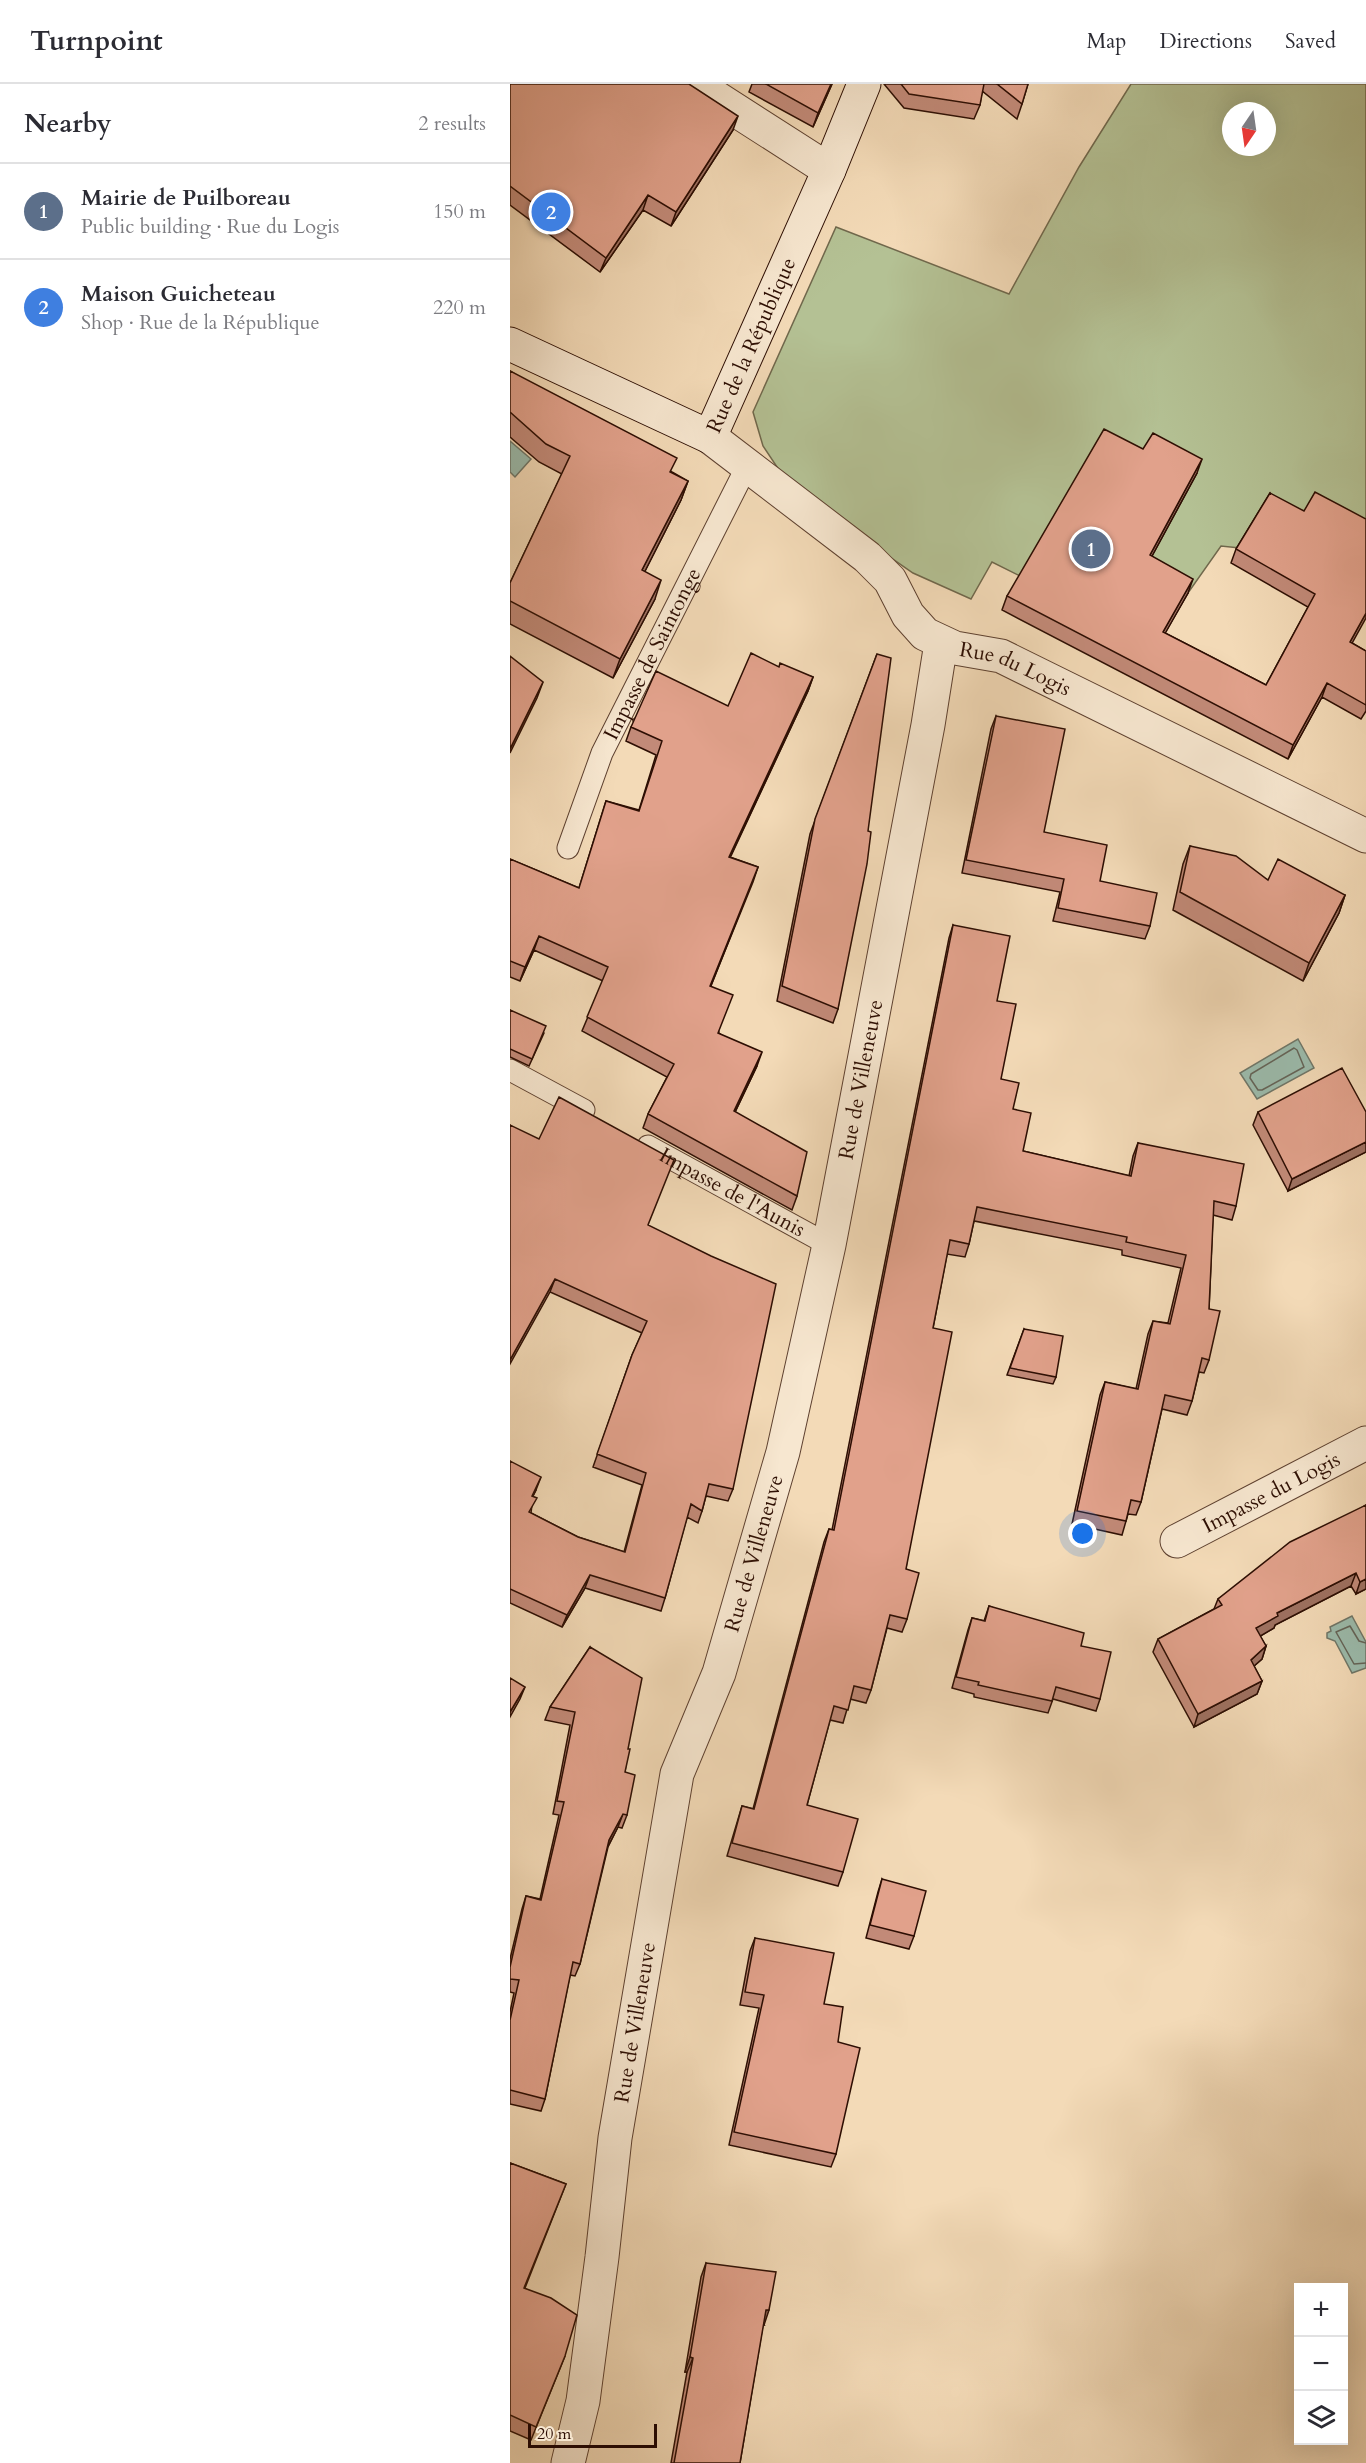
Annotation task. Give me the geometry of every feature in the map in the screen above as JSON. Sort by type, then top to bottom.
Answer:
[{"type":"street","points":[[695,84],[829,170]]},
{"type":"street","name":"Rue de la République","points":[[510,344],[710,437],[829,170],[864,84]]},
{"type":"street","name":"Rue du Logis","points":[[710,437],[867,556],[890,580],[908,615],[925,634],[955,648],[1001,656],[1366,836]]},
{"type":"street","name":"Rue de Villeneuve","points":[[568,2463],[583,2402],[615,2138],[676,1774],[719,1673],[783,1452],[829,1245],[928,725],[941,643]]},
{"type":"street","name":"Impasse du Logis","points":[[1177,1541],[1366,1443]]},
{"type":"lane","name":"Impasse de Saintonge","points":[[568,848],[602,753],[747,466]]},
{"type":"lane","points":[[510,1070],[603,1121]]},
{"type":"lane","name":"Impasse de l'Aunis","points":[[633,1138],[829,1245]]},
{"type":"green space","points":[[1131,84],[1366,84],[1366,536],[1299,525],[1240,548],[1221,546],[1188,593],[1022,577],[992,562],[971,599],[913,573],[815,505],[779,470],[763,446],[753,412],[836,227],[1009,294],[1079,167]]},
{"type":"water","points":[[510,441],[531,459],[515,477],[510,472]]},
{"type":"water","points":[[1298,1039],[1314,1068],[1257,1099],[1240,1073]]},
{"type":"water","points":[[1352,1616],[1366,1642],[1366,1668],[1352,1673],[1335,1641],[1327,1638],[1327,1633],[1331,1631],[1330,1627]]},
{"type":"building","points":[[510,84],[689,84],[738,116],[676,212],[648,195],[606,258],[510,186]]},
{"type":"building","points":[[766,84],[831,84],[818,113]]},
{"type":"building","points":[[901,84],[984,84],[980,105],[909,94]]},
{"type":"building","points":[[997,84],[1028,84],[1022,104]]},
{"type":"building","points":[[510,371],[677,458],[670,472],[688,481],[642,570],[661,580],[620,659],[510,601],[510,583],[570,456],[546,444],[510,412]]},
{"type":"building","points":[[1104,429],[1143,449],[1153,433],[1202,459],[1150,555],[1193,579],[1163,632],[1266,685],[1315,594],[1236,549],[1270,493],[1304,511],[1315,492],[1366,519],[1366,613],[1350,642],[1366,651],[1366,705],[1327,683],[1293,745],[1007,596]]},
{"type":"building","points":[[751,653],[779,667],[780,663],[813,677],[729,857],[758,867],[710,986],[733,995],[718,1033],[762,1052],[734,1111],[807,1152],[797,1196],[648,1114],[674,1064],[587,1017],[608,967],[539,936],[525,967],[510,961],[510,859],[579,888],[606,801],[639,811],[662,741],[631,727],[656,671],[728,706]]},
{"type":"building","points":[[877,654],[891,658],[868,831],[871,832],[867,864],[838,1009],[782,986],[815,819]]},
{"type":"building","points":[[510,656],[543,682],[510,749]]},
{"type":"building","points":[[996,716],[1065,729],[1044,832],[1107,845],[1100,881],[1157,893],[1150,926],[1058,908],[1064,879],[966,860]]},
{"type":"building","points":[[1190,846],[1236,856],[1268,880],[1278,859],[1345,895],[1309,963],[1180,892]]},
{"type":"building","points":[[953,925],[1010,936],[997,1001],[1016,1004],[1001,1079],[1019,1083],[1013,1109],[1031,1113],[1023,1151],[1131,1176],[1138,1143],[1244,1164],[1236,1206],[1214,1201],[1209,1309],[1220,1311],[1209,1360],[1202,1358],[1192,1401],[1165,1395],[1141,1502],[1131,1500],[1126,1521],[1077,1511],[1105,1382],[1138,1389],[1153,1321],[1170,1324],[1186,1255],[1126,1242],[1127,1237],[977,1207],[969,1244],[950,1240],[933,1328],[952,1332],[906,1569],[919,1573],[907,1619],[890,1615],[871,1690],[854,1686],[848,1710],[834,1706],[807,1805],[858,1819],[843,1872],[732,1843],[742,1806],[754,1809],[829,1529],[834,1530]]},
{"type":"building","points":[[510,1010],[546,1026],[532,1059],[510,1049]]},
{"type":"building","points":[[1342,1068],[1366,1112],[1366,1142],[1292,1179],[1258,1112]]},
{"type":"building","points":[[559,1097],[674,1160],[648,1225],[776,1284],[733,1489],[709,1484],[702,1511],[691,1504],[665,1598],[590,1575],[567,1615],[510,1589],[510,1461],[541,1477],[532,1496],[537,1498],[529,1512],[578,1537],[625,1552],[646,1473],[597,1454],[632,1355],[647,1321],[555,1279],[510,1360],[510,1125],[539,1139]]},
{"type":"building","points":[[1024,1329],[1063,1336],[1056,1377],[1010,1368]]},
{"type":"building","points":[[1366,1505],[1366,1579],[1360,1582],[1356,1573],[1277,1613],[1278,1616],[1256,1628],[1266,1646],[1251,1660],[1262,1681],[1198,1714],[1158,1639],[1222,1605],[1218,1599],[1290,1542]]},
{"type":"building","points":[[989,1606],[1084,1633],[1081,1646],[1111,1652],[1100,1699],[1056,1687],[1052,1701],[978,1685],[979,1682],[956,1677],[972,1618],[985,1621]]},
{"type":"building","points":[[590,1647],[642,1678],[625,1772],[635,1775],[627,1815],[623,1814],[609,1840],[580,1964],[573,1962],[545,2099],[510,2090],[510,2020],[519,1980],[510,1979],[510,1967],[526,1896],[541,1900],[564,1802],[557,1801],[575,1712],[550,1707]]},
{"type":"building","points":[[510,1678],[525,1687],[510,1712]]},
{"type":"building","points":[[882,1879],[926,1891],[914,1936],[870,1925]]},
{"type":"building","points":[[755,1938],[834,1953],[824,2004],[843,2007],[838,2042],[860,2048],[836,2154],[734,2132],[764,1995],[745,1992]]},
{"type":"building","points":[[510,2163],[566,2184],[524,2288],[551,2298],[577,2315],[565,2356],[536,2427],[510,2415]]},
{"type":"building","points":[[706,2263],[776,2272],[769,2310],[766,2310],[740,2463],[674,2463],[693,2358],[690,2357]]},
{"type":"place","name":"Maison Guicheteau","points":[[551,212]]},
{"type":"place","name":"Mairie de Puilboreau","points":[[1091,549]]}]
